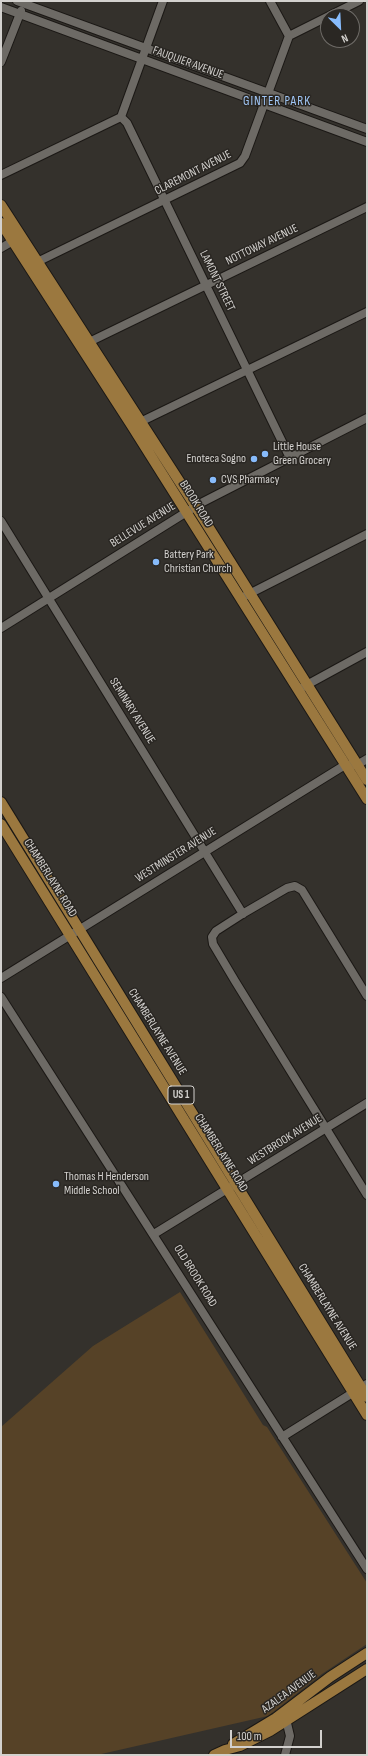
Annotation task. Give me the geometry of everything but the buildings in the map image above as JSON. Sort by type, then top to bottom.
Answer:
[{"type":"main road","name":"BROOK ROAD","points":[[1,205],[17,239],[33,264],[136,424],[195,507],[298,690],[367,800]]},
{"type":"main road","name":"BROOK ROAD","points":[[1,224],[17,239]]},
{"type":"main road","name":"BROOK ROAD","points":[[136,424],[186,512],[307,685],[367,780]]},
{"type":"main road","name":"CHAMBERLAYNE AVENUE","points":[[1,802],[79,929],[232,1187]]},
{"type":"main road","name":"CHAMBERLAYNE ROAD","points":[[1,824],[70,935],[361,1388],[367,1415]]},
{"type":"main road","name":"US 1","points":[[361,1388],[367,1397]]},
{"type":"main road","name":"AZALEA AVENUE","points":[[286,1717],[330,1677],[367,1653]]},
{"type":"main road","name":"AZALEA AVENUE","points":[[214,1755],[240,1746],[367,1669]]},
{"type":"street","points":[[1,175],[121,117],[163,1]]},
{"type":"street","points":[[270,1],[289,36],[359,1]]},
{"type":"street","points":[[1,62],[20,14],[21,2]]},
{"type":"street","name":"FAUQUIER AVENUE","points":[[21,2],[367,129]]},
{"type":"street","name":"FAUQUIER AVENUE","points":[[1,7],[367,142]]},
{"type":"street","name":"CLAREMONT AVENUE","points":[[33,264],[240,163],[245,156],[289,36]]},
{"type":"street","name":"LAMONT STREET","points":[[121,117],[127,122],[290,458]]},
{"type":"street","name":"NOTTOWAY AVENUE","points":[[85,344],[367,207]]},
{"type":"street","points":[[1,248],[17,239]]},
{"type":"street","points":[[136,424],[367,312]]},
{"type":"street","name":"BELLEVUE AVENUE","points":[[1,628],[186,512],[367,418]]},
{"type":"street","name":"SEMINARY AVENUE","points":[[1,521],[243,914]]},
{"type":"street","points":[[245,596],[367,534]]},
{"type":"street","points":[[298,690],[367,652]]},
{"type":"street","name":"WESTMINSTER AVENUE","points":[[1,978],[345,765],[357,764],[367,759]]},
{"type":"street","points":[[367,996],[299,888],[292,886],[287,888],[216,931],[212,937],[213,944],[367,1195]]},
{"type":"street","name":"OLD BROOK ROAD","points":[[1,997],[367,1569]]},
{"type":"street","name":"WESTBROOK AVENUE","points":[[154,1234],[367,1103]]},
{"type":"street","points":[[282,1436],[361,1388]]},
{"type":"street","points":[[285,1755],[290,1736],[286,1717]]},
{"type":"shaded area","points":[[180,1292],[263,1425],[267,1427],[367,1583],[367,1644],[322,1674],[268,1716],[97,1755],[1,1755],[1,1427],[93,1346]]},
{"type":"place","name":"Little House Green Grocery","points":[[265,454]]},
{"type":"place","name":"Enoteca Sogno","points":[[254,459]]},
{"type":"place","name":"CVS Pharmacy","points":[[213,480]]},
{"type":"place","name":"Battery Park Christian Church","points":[[156,562]]},
{"type":"place","name":"Thomas H Henderson Middle School","points":[[56,1184]]},
{"type":"district","name":"GINTER PARK","points":[[277,102]]}]
